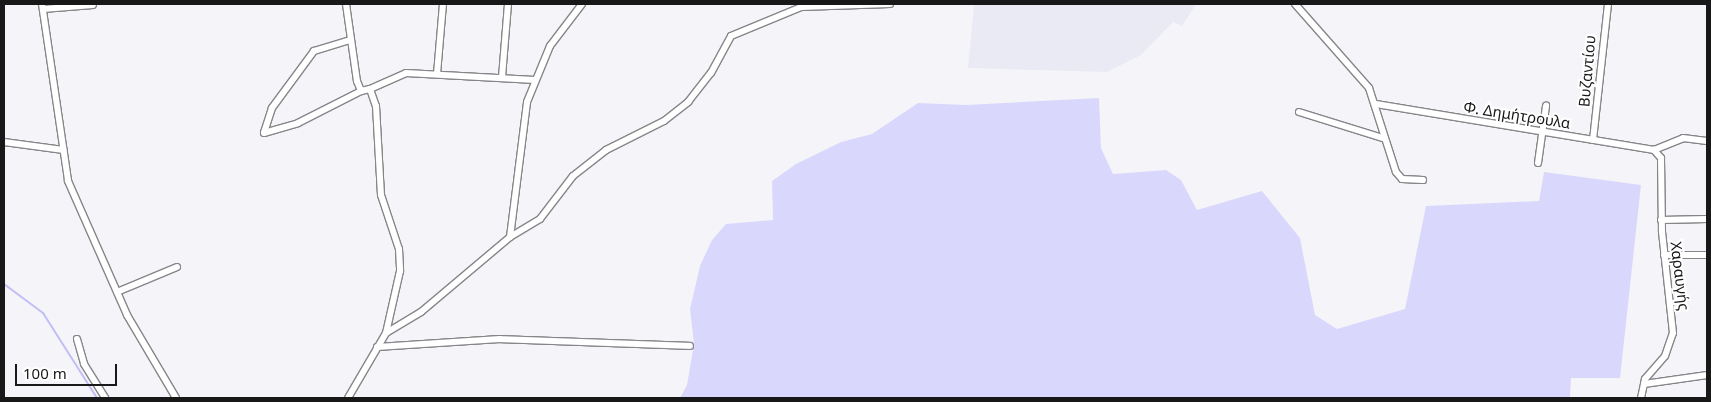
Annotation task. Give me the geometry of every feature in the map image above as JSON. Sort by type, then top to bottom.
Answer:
[{"type":"street","points":[[346,4],[350,40],[361,91]]},
{"type":"street","points":[[437,74],[443,4]]},
{"type":"street","points":[[502,77],[508,4]]},
{"type":"street","points":[[510,237],[517,157],[535,80],[556,37],[582,4]]},
{"type":"street","points":[[386,333],[422,312],[510,237],[540,219],[573,176],[606,150],[664,121],[688,102],[711,73],[731,36],[801,7],[890,4]]},
{"type":"street","points":[[1295,4],[1369,88],[1376,104],[1383,138],[1402,179],[1423,180]]},
{"type":"street","name":"Βυζαντίου","points":[[1593,140],[1608,4]]},
{"type":"street","points":[[93,5],[42,6],[68,181],[117,292],[176,398]]},
{"type":"street","points":[[350,40],[314,51],[272,108],[264,132],[298,123],[361,91],[406,74],[535,80]]},
{"type":"street","points":[[348,398],[386,333],[397,291],[399,249],[381,195],[376,106],[370,89]]},
{"type":"street","name":"Φ. Δημήτρουλα","points":[[1376,104],[1654,150]]},
{"type":"street","points":[[1538,163],[1541,130],[1546,106]]},
{"type":"street","points":[[1299,112],[1383,138]]},
{"type":"street","points":[[1654,150],[1683,138],[1707,141]]},
{"type":"street","points":[[4,142],[63,150]]},
{"type":"street","name":"Χαραυγής","points":[[1641,398],[1644,384],[1665,356],[1673,332],[1661,220],[1661,158],[1654,150]]},
{"type":"street","points":[[1661,220],[1707,219]]},
{"type":"street","points":[[1664,255],[1707,255]]},
{"type":"street","points":[[117,292],[177,267]]},
{"type":"street","points":[[377,347],[500,338],[690,346]]},
{"type":"street","points":[[77,339],[84,364],[106,398]]},
{"type":"street","points":[[1644,384],[1707,375]]},
{"type":"shaded area","points":[[974,4],[1196,4],[1182,26],[1173,22],[1141,55],[1107,72],[968,68]]},
{"type":"shaded area","points":[[1099,98],[1101,148],[1113,174],[1166,170],[1181,180],[1197,210],[1262,191],[1300,238],[1315,315],[1337,329],[1405,309],[1426,206],[1539,201],[1544,172],[1641,185],[1620,378],[1571,378],[1570,398],[680,398],[687,385],[694,344],[690,309],[700,266],[712,240],[726,224],[773,220],[772,181],[796,164],[841,142],[872,134],[918,103],[966,105]]},
{"type":"waterway","points":[[4,284],[43,313],[97,398]]}]
